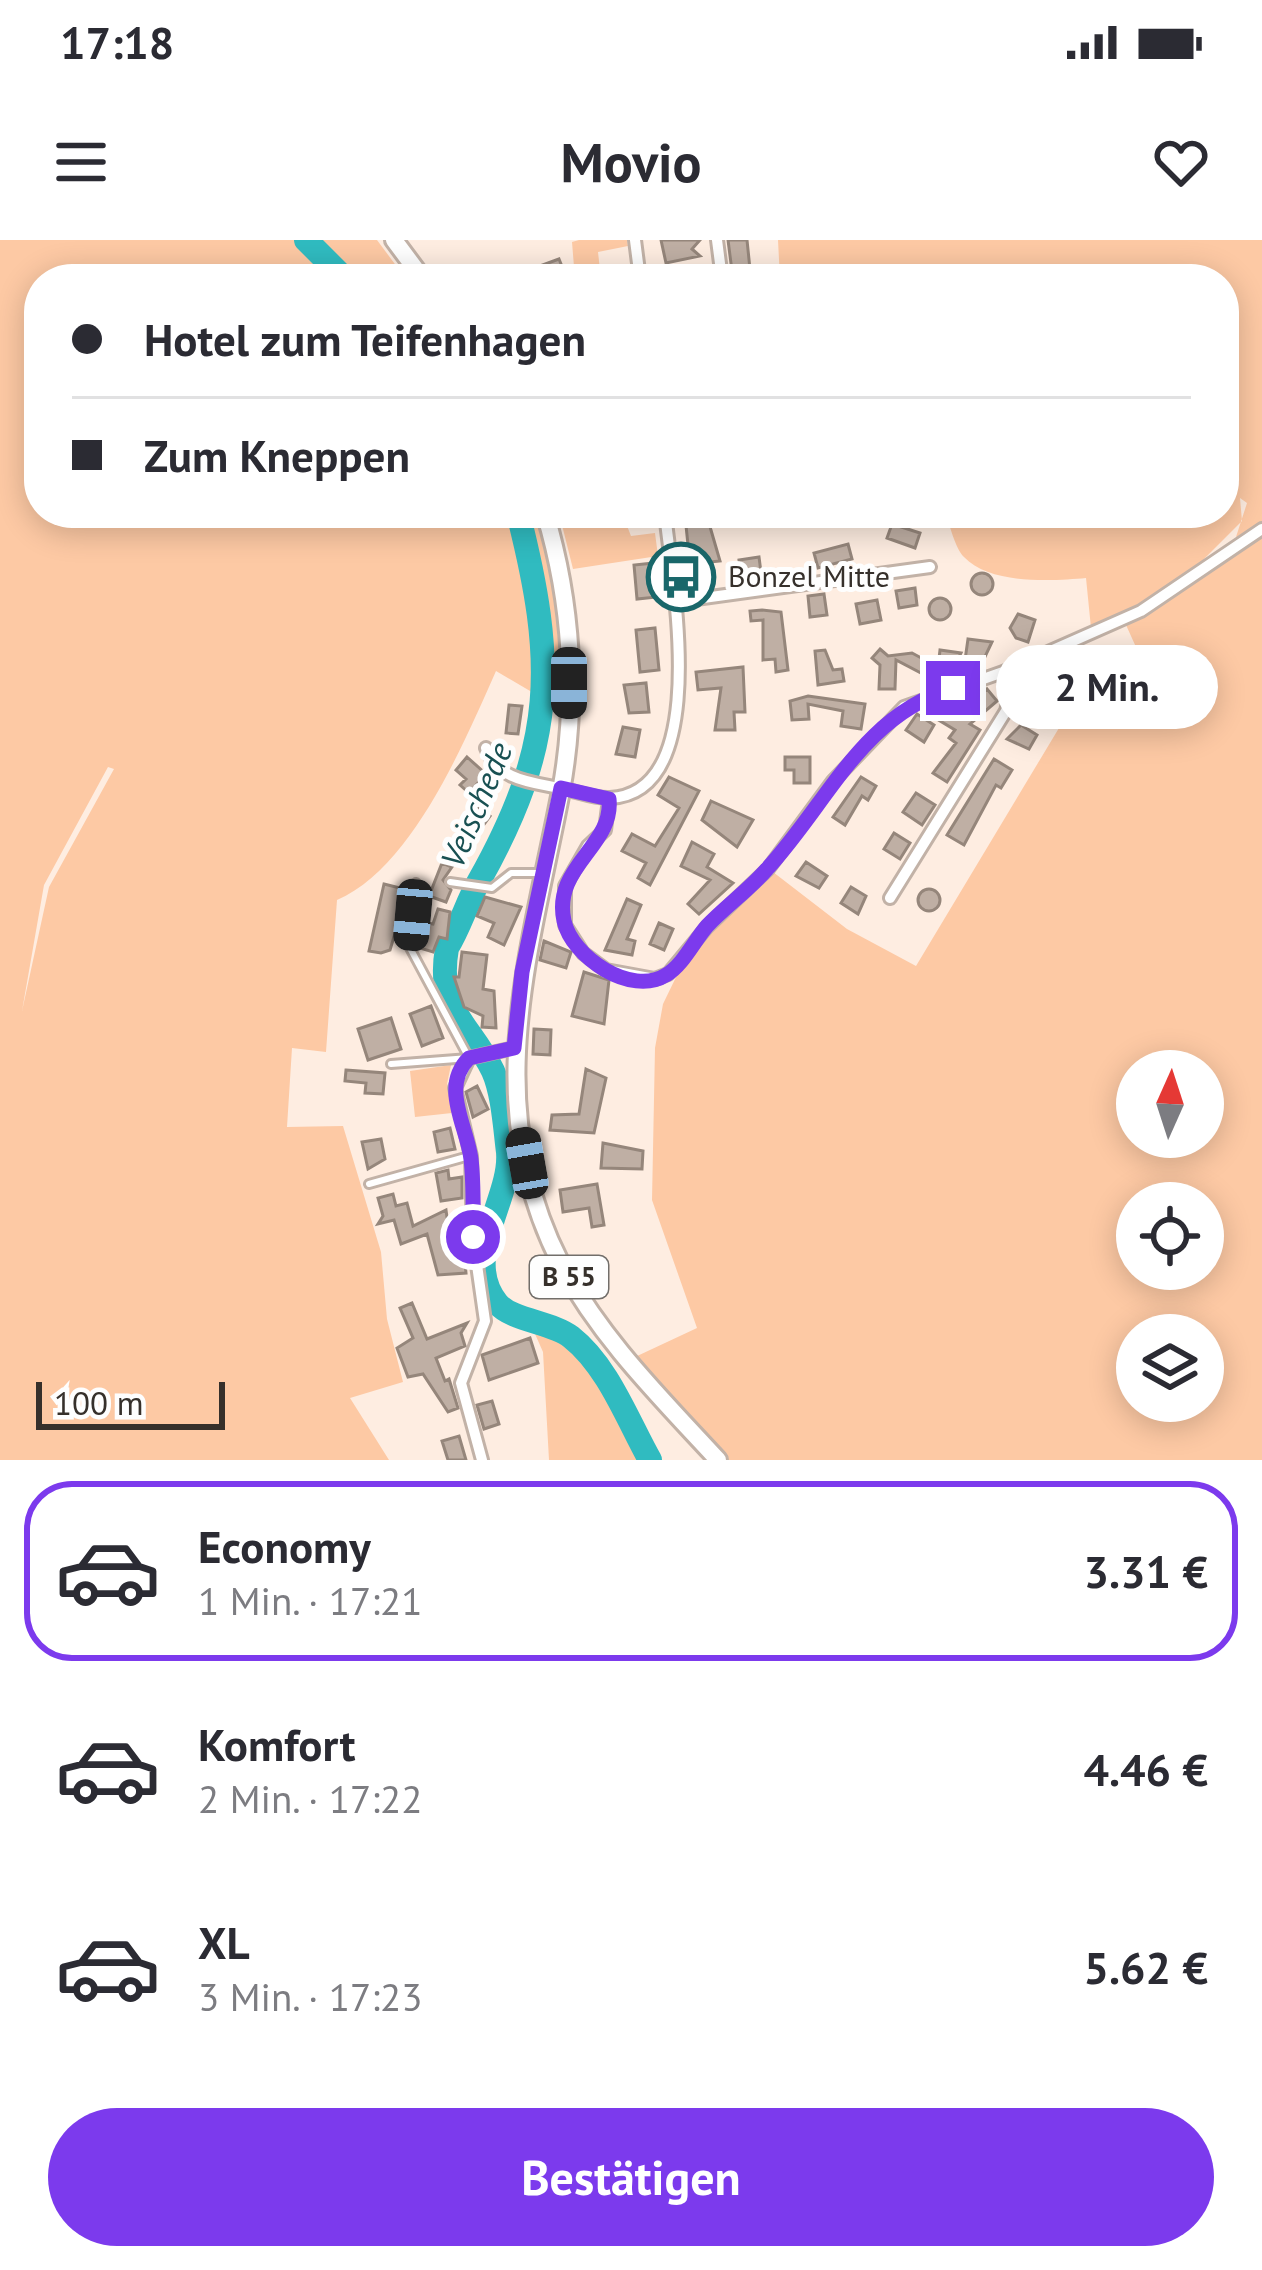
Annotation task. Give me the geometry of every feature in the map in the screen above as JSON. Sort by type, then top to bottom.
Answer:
[{"type":"main road","name":"B 55","points":[[548,528],[568,620],[569,714],[561,788],[542,872],[514,1048],[527,1163],[559,1260],[616,1350],[718,1460]]},
{"type":"street","points":[[486,748],[497,768],[521,780],[609,799],[634,792],[649,778],[671,737],[681,693],[667,528]]},
{"type":"street","points":[[609,799],[605,830],[588,846],[565,886],[565,926],[583,953],[606,970],[622,977],[655,979],[668,974],[706,927],[768,868],[833,781],[904,706],[1003,672],[1141,611],[1218,554],[1262,530]]},
{"type":"street","points":[[674,602],[930,567]]},
{"type":"street","points":[[890,898],[1006,711],[1010,695],[1003,672]]},
{"type":"street","points":[[482,1460],[461,1383],[485,1321],[473,1237],[471,1156],[455,1088],[472,1057],[514,1048]]},
{"type":"lane","points":[[450,882],[496,887],[512,873],[542,872]]},
{"type":"lane","points":[[391,1064],[472,1057],[410,948],[416,883]]},
{"type":"lane","points":[[369,1184],[471,1156]]},
{"type":"shaded area","points":[[0,240],[377,240],[395,264],[24,264],[24,528],[540,528],[562,630],[559,708],[496,671],[451,767],[412,832],[364,884],[337,900],[326,1052],[292,1048],[287,1127],[343,1126],[381,1252],[387,1319],[403,1382],[350,1398],[389,1460],[0,1460]],"holes":[[[108,767],[114,769],[49,887],[22,1011],[44,885]]]},
{"type":"shaded area","points":[[627,240],[628,246],[598,252],[599,264],[574,264],[572,242]]},
{"type":"shaded area","points":[[778,240],[1262,240],[1262,525],[1236,537],[1239,264],[779,264]]},
{"type":"shaded area","points":[[563,528],[628,528],[631,536],[655,533],[658,556],[573,569]]},
{"type":"shaded area","points":[[951,528],[1235,528],[1192,571],[1262,535],[1262,1460],[729,1460],[635,1357],[697,1328],[652,1200],[655,1048],[663,1004],[678,973],[709,933],[773,872],[847,929],[916,966],[1068,713],[1149,676],[1122,616],[1091,628],[1086,578],[1005,577],[964,557]]},
{"type":"shaded area","points":[[451,1065],[447,1084],[452,1113],[415,1117],[410,1071]]},
{"type":"shaded area","points":[[532,1327],[556,1336],[590,1365],[636,1443],[652,1460],[549,1460],[543,1352]]},
{"type":"building","points":[[661,240],[700,240],[692,249],[700,256],[666,263]]},
{"type":"building","points":[[728,240],[747,240],[749,264],[731,264]]},
{"type":"building","points":[[686,528],[710,528],[720,561],[690,564]]},
{"type":"building","points":[[891,528],[920,533],[915,548],[887,538]]},
{"type":"building","points":[[848,544],[852,559],[818,568],[814,553]]},
{"type":"building","points":[[759,557],[762,580],[742,583],[739,560]]},
{"type":"building","points":[[654,563],[657,597],[637,599],[634,565]]},
{"type":"building","points":[[982,573],[993,584],[982,595],[971,584]]},
{"type":"building","points":[[915,588],[917,605],[899,608],[896,591]]},
{"type":"building","points":[[824,594],[827,615],[810,617],[808,596]]},
{"type":"building","points":[[940,598],[951,609],[940,620],[929,609]]},
{"type":"building","points":[[877,600],[881,620],[860,624],[856,604]]},
{"type":"building","points":[[750,611],[781,612],[788,670],[776,672],[775,659],[763,660],[763,620],[751,621]]},
{"type":"building","points":[[1018,614],[1035,620],[1028,642],[1016,638],[1010,628]]},
{"type":"building","points":[[655,628],[659,670],[640,672],[636,630]]},
{"type":"building","points":[[968,639],[992,642],[982,663],[965,660]]},
{"type":"building","points":[[880,649],[888,656],[912,653],[938,667],[940,650],[961,653],[950,675],[921,673],[896,660],[895,689],[879,689],[880,665],[872,658]]},
{"type":"building","points":[[825,650],[833,670],[842,669],[844,681],[818,685],[815,651]]},
{"type":"building","points":[[743,667],[745,712],[734,712],[735,730],[715,730],[721,688],[698,690],[696,672]]},
{"type":"building","points":[[1053,668],[1060,683],[1044,696],[1035,677]]},
{"type":"building","points":[[646,683],[649,712],[629,713],[624,685]]},
{"type":"building","points":[[987,689],[997,701],[970,724],[980,730],[947,782],[933,773],[956,743],[949,738],[955,730],[932,716],[942,704],[958,714]]},
{"type":"building","points":[[808,696],[865,704],[861,729],[841,726],[843,711],[808,704],[809,719],[792,720],[790,701]]},
{"type":"building","points":[[509,705],[522,706],[518,734],[506,733]]},
{"type":"building","points":[[917,714],[934,725],[924,742],[906,730]]},
{"type":"building","points":[[1021,725],[1037,735],[1029,749],[1007,739]]},
{"type":"building","points":[[623,727],[640,730],[635,757],[616,754]]},
{"type":"building","points":[[467,757],[486,774],[469,793],[460,785],[466,779],[456,770]]},
{"type":"building","points":[[785,757],[810,757],[810,783],[794,783],[794,770],[785,770]]},
{"type":"building","points":[[994,759],[1012,770],[1001,788],[996,785],[964,845],[947,835]]},
{"type":"building","points":[[669,777],[699,791],[650,885],[638,878],[646,863],[622,851],[632,834],[655,846],[679,808],[658,795]]},
{"type":"building","points":[[861,777],[876,786],[868,800],[862,796],[845,825],[833,817]]},
{"type":"building","points":[[916,793],[935,805],[922,825],[903,812]]},
{"type":"building","points":[[711,801],[753,820],[737,847],[702,820]]},
{"type":"building","points":[[474,805],[490,816],[477,834],[461,823]]},
{"type":"building","points":[[894,833],[910,843],[900,859],[884,849]]},
{"type":"building","points":[[692,842],[714,854],[707,867],[733,883],[699,914],[688,904],[710,880],[681,866]]},
{"type":"building","points":[[806,862],[827,876],[819,888],[796,876]]},
{"type":"building","points":[[442,863],[452,867],[443,880],[451,890],[446,902],[429,896]]},
{"type":"building","points":[[384,884],[408,890],[390,950],[381,953],[369,951]]},
{"type":"building","points":[[851,887],[866,896],[858,914],[841,903]]},
{"type":"building","points":[[929,889],[940,900],[929,911],[918,900]]},
{"type":"building","points":[[485,897],[521,907],[504,945],[488,937],[494,923],[477,916]]},
{"type":"building","points":[[627,899],[641,905],[627,939],[635,941],[632,955],[605,950]]},
{"type":"building","points":[[438,909],[450,912],[447,939],[439,937],[433,952],[420,948],[427,923],[433,924]]},
{"type":"building","points":[[659,923],[673,929],[664,950],[650,944]]},
{"type":"building","points":[[544,941],[571,952],[566,968],[540,960]]},
{"type":"building","points":[[462,952],[487,955],[483,989],[494,991],[496,1028],[482,1027],[483,1016],[464,1007],[454,977],[459,977]]},
{"type":"building","points":[[584,972],[609,980],[604,1024],[572,1016]]},
{"type":"building","points":[[431,1006],[443,1038],[422,1046],[410,1014]]},
{"type":"building","points":[[391,1018],[401,1049],[368,1060],[358,1029]]},
{"type":"building","points":[[534,1029],[551,1030],[550,1055],[533,1054]]},
{"type":"building","points":[[586,1069],[606,1078],[594,1133],[550,1130],[552,1115],[579,1114]]},
{"type":"building","points":[[346,1070],[385,1073],[383,1094],[365,1093],[366,1083],[345,1081]]},
{"type":"building","points":[[477,1086],[488,1109],[473,1117],[466,1092]]},
{"type":"building","points":[[450,1128],[455,1149],[438,1152],[434,1132]]},
{"type":"building","points":[[381,1139],[385,1159],[368,1169],[362,1142]]},
{"type":"building","points":[[603,1143],[643,1151],[642,1169],[601,1168]]},
{"type":"building","points":[[448,1170],[449,1179],[462,1177],[462,1198],[441,1201],[436,1173]]},
{"type":"building","points":[[597,1184],[604,1225],[592,1227],[589,1208],[563,1212],[560,1190]]},
{"type":"building","points":[[393,1194],[396,1206],[407,1203],[413,1226],[446,1210],[449,1232],[462,1232],[466,1273],[438,1275],[427,1234],[401,1244],[394,1220],[378,1224],[383,1216],[378,1198]]},
{"type":"building","points":[[412,1303],[427,1339],[467,1323],[461,1333],[465,1346],[436,1358],[458,1408],[448,1412],[423,1374],[408,1377],[397,1348],[413,1338],[400,1308]]},
{"type":"building","points":[[530,1338],[538,1363],[489,1380],[482,1355]]},
{"type":"building","points":[[492,1401],[499,1424],[484,1429],[477,1405]]},
{"type":"building","points":[[459,1436],[466,1460],[448,1460],[442,1441]]},
{"type":"waterway","name":"Veischede","points":[[306,240],[330,264]]},
{"type":"waterway","name":"Veischede","points":[[521,528],[543,659],[535,744],[504,832],[447,948],[445,969],[450,1002],[493,1071],[505,1122],[507,1170],[485,1247],[484,1267],[487,1285],[504,1309],[563,1332],[584,1349],[606,1378],[650,1460]]},
{"type":"place","name":"Bonzel Mitte","points":[[681,577]]},
{"type":"route","points":[[473,1237],[471,1156],[455,1088],[461,1066],[469,1058],[514,1048],[522,972],[561,788],[609,799],[610,814],[605,830],[588,846],[565,886],[562,909],[570,938],[606,970],[632,979],[655,979],[668,974],[706,927],[768,868],[833,781],[893,716],[915,699],[953,688]]}]
